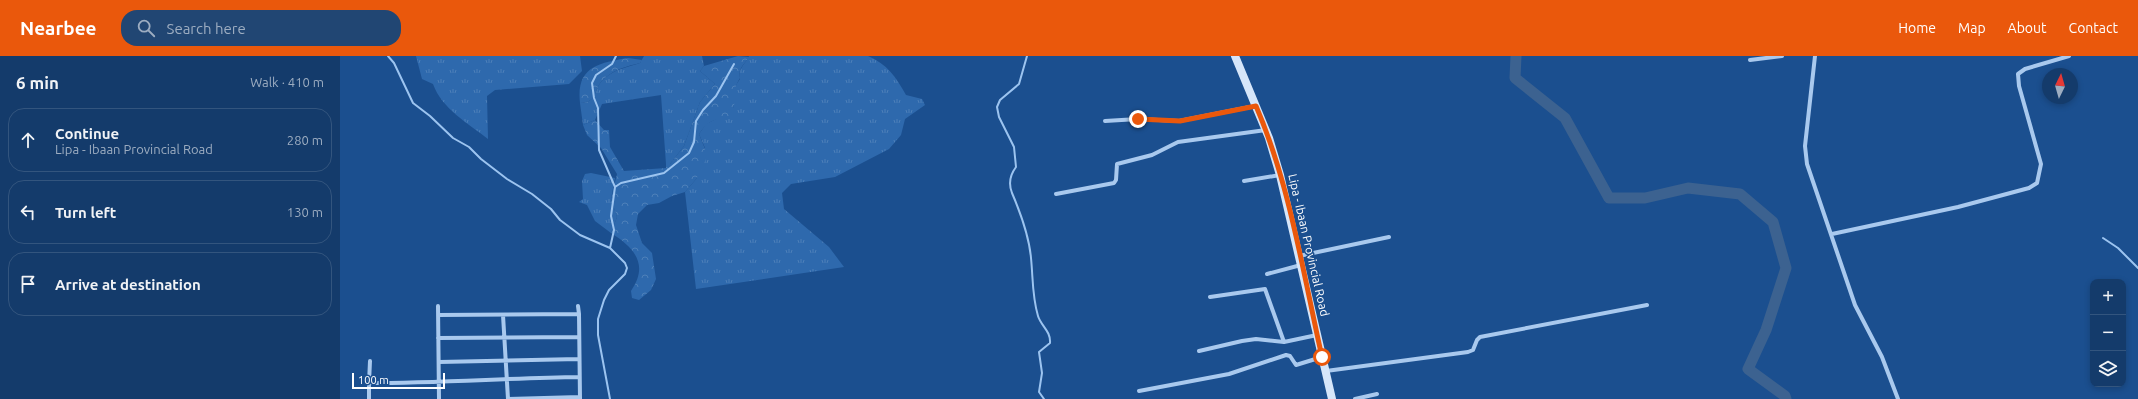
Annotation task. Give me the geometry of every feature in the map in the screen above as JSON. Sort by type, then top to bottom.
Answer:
[{"type":"main road","name":"Lipa - Ibaan Provincial Road","points":[[1235,56],[1266,130],[1280,175],[1332,399]]},
{"type":"street","points":[[1750,60],[1782,56]]},
{"type":"street","points":[[1815,56],[1805,146],[1807,164],[1855,305],[1882,357],[1898,399]]},
{"type":"street","points":[[1832,234],[1958,207],[2029,188],[2037,183],[2040,164],[2019,86],[2018,74],[2025,69],[2069,56]]},
{"type":"street","points":[[1105,121],[1138,119],[1180,121],[1256,106]]},
{"type":"street","points":[[1056,194],[1114,183],[1116,180],[1117,164],[1152,155],[1178,142],[1266,130]]},
{"type":"street","points":[[1244,181],[1280,175]]},
{"type":"street","points":[[1299,256],[1389,237]]},
{"type":"street","points":[[1267,274],[1302,265]]},
{"type":"street","points":[[1210,297],[1265,289],[1284,342]]},
{"type":"street","points":[[1326,371],[1468,352],[1473,350],[1477,340],[1480,337],[1647,305]]},
{"type":"street","points":[[438,306],[439,399]]},
{"type":"street","points":[[503,315],[508,399],[580,398],[578,306]]},
{"type":"street","points":[[438,315],[579,314]]},
{"type":"street","points":[[1199,351],[1256,339],[1284,342],[1318,335]]},
{"type":"street","points":[[438,338],[579,337]]},
{"type":"street","points":[[1139,391],[1229,374],[1286,355],[1290,356],[1296,365],[1322,357]]},
{"type":"street","points":[[439,362],[579,359]]},
{"type":"street","points":[[369,399],[370,361]]},
{"type":"street","points":[[369,383],[439,383],[506,378],[579,377]]},
{"type":"street","points":[[1355,399],[1377,394]]},
{"type":"green space","points":[[416,56],[580,56],[582,71],[569,84],[495,90],[487,96],[488,139],[456,115],[437,93],[433,84],[422,79]]},
{"type":"green space","points":[[644,56],[702,56],[704,66],[700,71],[715,84],[700,102],[684,146],[670,164],[666,164],[661,95],[602,104],[595,120],[583,125],[580,103],[591,100],[601,82],[613,72],[640,63]]},
{"type":"green space","points":[[738,56],[749,57],[742,67],[739,75],[740,78],[735,89],[734,108],[728,119],[719,119],[711,122],[705,126],[699,134],[705,149],[706,159],[697,178],[685,192],[672,196],[659,203],[647,205],[638,214],[636,225],[642,243],[652,253],[656,279],[651,290],[639,300],[632,298],[631,291],[639,273],[637,258],[627,245],[611,233],[617,217],[611,199],[617,174],[601,148],[587,135],[583,125],[595,120],[604,130],[609,130],[610,147],[624,171],[666,168],[666,164],[670,164],[684,146],[700,102],[715,84],[700,71],[704,66]]},
{"type":"green space","points":[[749,56],[868,56],[886,67],[899,82],[906,95],[922,99],[925,105],[905,119],[901,135],[889,149],[835,177],[791,184],[782,193],[784,209],[829,247],[844,267],[696,289],[685,192],[697,178],[705,148],[699,134],[706,124],[734,107],[734,95],[740,79],[739,75]]},
{"type":"green space","points":[[628,58],[642,60],[640,63],[613,72],[601,82],[591,100],[580,103],[582,81],[591,69],[607,62]]},
{"type":"green space","points":[[591,173],[615,178],[611,199],[617,217],[611,233],[595,221],[587,205],[579,202],[583,199],[582,181],[585,174]]},
{"type":"waterway","points":[[388,56],[394,63],[413,103],[430,116],[453,138],[469,147],[481,159],[507,179],[532,194],[551,209],[560,220],[580,235],[610,248],[625,263],[627,268],[625,274],[609,290],[598,319],[598,335],[610,399]]},
{"type":"waterway","points":[[610,248],[614,230],[611,216],[615,187],[599,150],[598,108],[594,98],[592,83],[596,75],[612,64],[616,56]]},
{"type":"waterway","points":[[1027,56],[1019,84],[1000,100],[997,107],[999,117],[1014,147],[1016,167],[1011,176],[1010,186],[1028,241],[1036,309],[1039,320],[1050,339],[1050,343],[1039,352],[1042,373],[1039,392],[1044,399]]},
{"type":"waterway","points":[[1516,56],[1515,78],[1565,118],[1609,198],[1645,198],[1688,188],[1740,194],[1773,222],[1786,268],[1766,330],[1748,369],[1785,396],[1786,399]]},
{"type":"waterway","points":[[615,187],[621,183],[664,173],[689,153],[694,142],[696,121],[703,110],[716,96],[734,64]]},
{"type":"waterway","points":[[2103,238],[2118,248],[2138,268]]},
{"type":"route","points":[[1138,119],[1180,121],[1256,106],[1269,138],[1280,175],[1322,357]]}]
